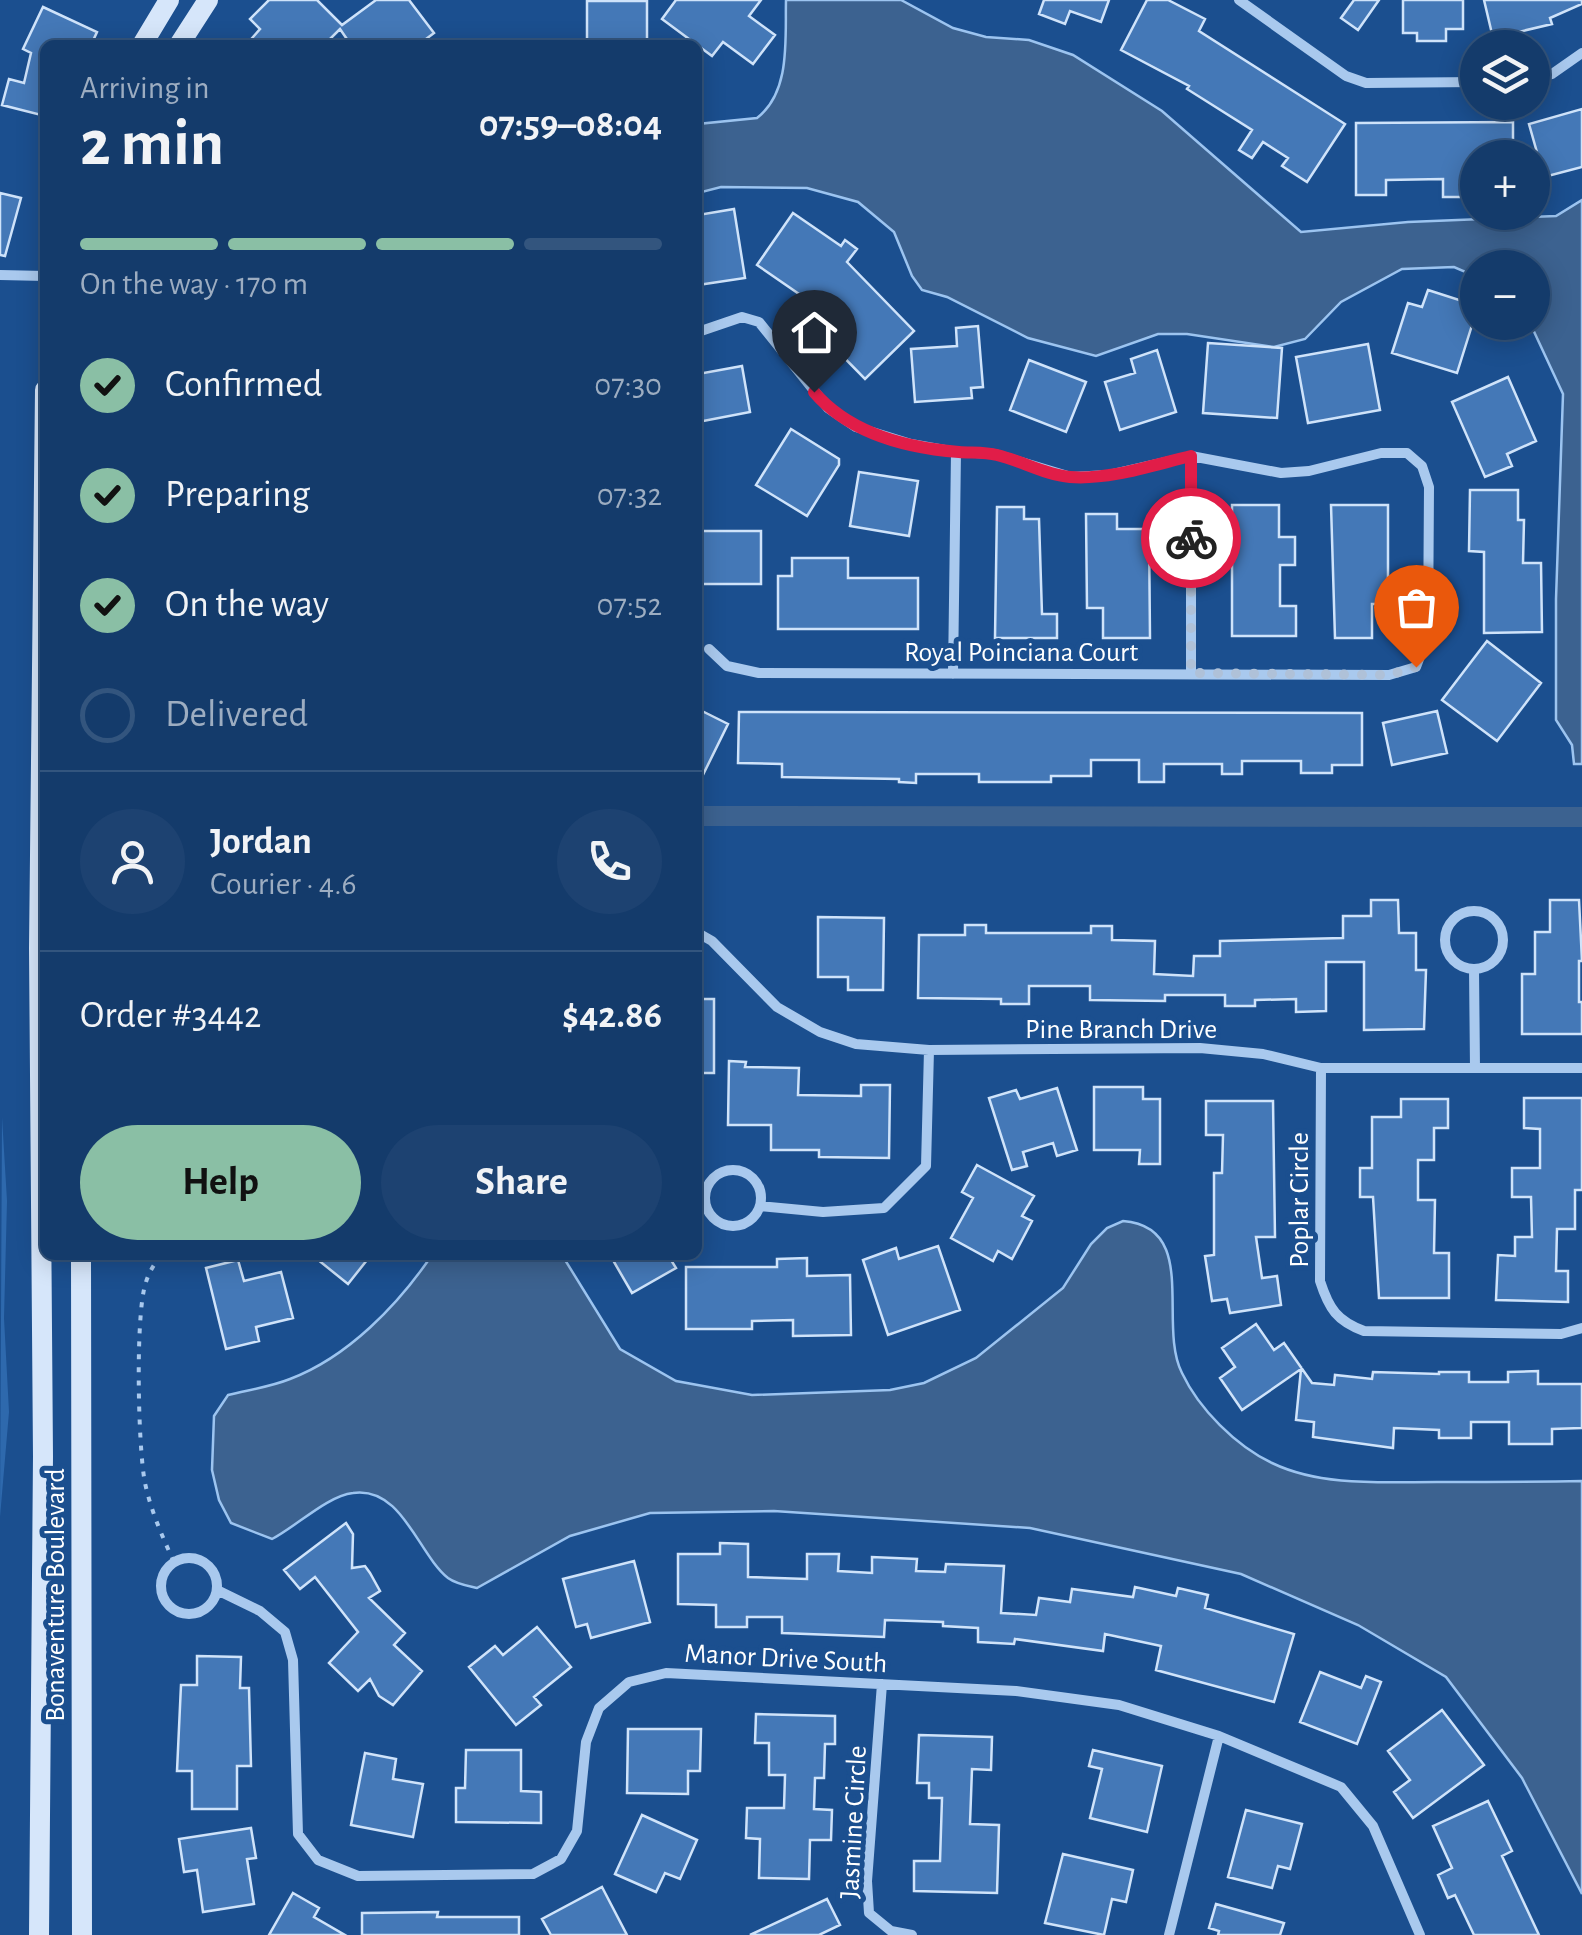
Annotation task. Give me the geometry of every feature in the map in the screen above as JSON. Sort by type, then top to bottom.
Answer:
[{"type":"main road","points":[[145,40],[169,0]]},
{"type":"main road","points":[[182,40],[208,0]]},
{"type":"main road","name":"Bonaventure Boulevard","points":[[40,855],[40,1070]]},
{"type":"main road","name":"Bonaventure Boulevard","points":[[40,1935],[42,1260]]},
{"type":"main road","name":"Bonaventure Boulevard","points":[[81,1260],[82,1935]]},
{"type":"street","points":[[1240,0],[1346,76],[1366,83],[1460,82]]},
{"type":"street","points":[[1550,75],[1582,52]]},
{"type":"street","points":[[0,276],[40,276]]},
{"type":"street","points":[[702,331],[742,317],[760,322],[828,408],[856,427],[911,444],[994,454],[1070,477],[1108,475],[1191,456],[1191,673]]},
{"type":"street","points":[[953,674],[956,452]]},
{"type":"street","name":"Royal Poinciana Court","points":[[709,650],[727,666],[758,673],[1389,675],[1416,667],[1428,636],[1429,487],[1422,466],[1406,454],[1381,452],[1309,471],[1281,472],[1191,456]]},
{"type":"street","points":[[1474,910],[1492,916],[1503,940],[1498,957],[1483,968],[1474,969],[1450,957],[1445,940],[1446,930],[1457,916],[1474,910]]},
{"type":"street","name":"Pine Branch Drive","points":[[702,935],[777,1007],[820,1032],[856,1044],[929,1050],[1200,1048],[1263,1054],[1321,1068],[1582,1068]]},
{"type":"street","points":[[1474,969],[1475,1068]]},
{"type":"street","points":[[760,1206],[823,1212],[884,1208],[926,1166],[929,1050]]},
{"type":"street","name":"Poplar Circle","points":[[1321,1068],[1320,1281],[1327,1305],[1342,1323],[1364,1332],[1561,1334],[1582,1328]]},
{"type":"street","points":[[723,1171],[741,1171],[760,1188],[760,1206],[750,1221],[725,1225],[710,1216],[705,1190],[723,1171]]},
{"type":"street","name":"Manor Drive South","points":[[174,1562],[201,1560],[214,1573],[217,1590],[260,1611],[286,1632],[293,1660],[298,1834],[318,1860],[358,1876],[533,1874],[562,1859],[577,1831],[586,1742],[599,1708],[629,1682],[666,1673],[1016,1691],[1119,1705],[1219,1736],[1340,1786],[1374,1826],[1420,1935]]},
{"type":"street","points":[[174,1562],[161,1585],[162,1594],[173,1609],[200,1612],[214,1599],[217,1590]]},
{"type":"street","name":"Jasmine Circle","points":[[882,1684],[867,1881],[869,1913],[891,1930],[912,1935]]},
{"type":"street","points":[[1168,1935],[1219,1736]]},
{"type":"path","points":[[158,1260],[145,1283],[141,1307],[140,1431],[144,1478],[154,1519],[174,1562]]},
{"type":"shaded area","points":[[786,0],[901,0],[953,28],[986,37],[1029,40],[1073,55],[1162,111],[1301,232],[1460,220],[1460,230],[1550,230],[1550,216],[1582,200],[1582,764],[1574,764],[1572,745],[1556,720],[1563,394],[1538,340],[1550,340],[1550,250],[1460,250],[1460,270],[1402,269],[1341,302],[1305,339],[1274,347],[1187,334],[1158,334],[1096,356],[1028,338],[947,297],[922,290],[894,232],[858,202],[807,188],[721,187],[702,192],[702,124],[757,118],[776,94],[784,64]]},
{"type":"shaded area","points":[[2,1117],[7,1201],[4,1318],[9,1412],[0,1517]]},
{"type":"shaded area","points":[[1123,1221],[1147,1227],[1161,1240],[1169,1259],[1175,1353],[1182,1373],[1198,1400],[1220,1425],[1258,1456],[1291,1471],[1353,1482],[1582,1481],[1582,1894],[1522,1778],[1446,1677],[1358,1625],[1241,1574],[1030,1528],[774,1511],[650,1513],[570,1536],[477,1588],[448,1578],[397,1510],[370,1494],[343,1495],[272,1539],[231,1523],[219,1500],[212,1470],[214,1416],[228,1395],[282,1382],[332,1357],[370,1328],[428,1260],[565,1260],[620,1349],[676,1381],[752,1395],[890,1390],[924,1383],[976,1358],[1063,1288],[1091,1244],[1107,1228]]},
{"type":"building","points":[[269,0],[317,0],[342,25],[376,0],[409,0],[434,33],[425,40],[348,40],[340,29],[329,40],[250,40],[260,29],[250,19]]},
{"type":"building","points":[[676,0],[761,0],[749,16],[775,35],[753,64],[723,42],[712,56],[702,49],[702,40],[690,40],[662,19]]},
{"type":"building","points":[[1044,0],[1109,0],[1101,22],[1070,11],[1065,24],[1039,14]]},
{"type":"building","points":[[1147,0],[1168,0],[1205,19],[1199,31],[1345,124],[1307,182],[1282,166],[1288,158],[1263,142],[1252,158],[1239,150],[1252,130],[1187,89],[1189,86],[1121,50]]},
{"type":"building","points":[[1354,0],[1379,0],[1358,30],[1341,18]]},
{"type":"building","points":[[1403,0],[1463,0],[1463,29],[1446,29],[1446,41],[1417,41],[1417,33],[1403,33]]},
{"type":"building","points":[[1484,0],[1582,0],[1582,4],[1550,18],[1552,24],[1527,30],[1491,30]]},
{"type":"building","points":[[587,1],[647,1],[647,40],[587,40]]},
{"type":"building","points":[[43,7],[97,32],[93,40],[40,40],[40,115],[2,105],[9,79],[24,83],[31,53],[23,49]]},
{"type":"building","points":[[1582,109],[1582,167],[1550,175],[1550,140],[1534,140],[1529,124]]},
{"type":"building","points":[[1513,122],[1513,140],[1460,140],[1460,197],[1443,197],[1443,179],[1386,180],[1386,195],[1356,195],[1356,123]]},
{"type":"building","points":[[0,193],[21,198],[5,256],[0,255]]},
{"type":"building","points":[[734,209],[745,278],[702,284],[702,214]]},
{"type":"building","points":[[793,213],[841,246],[845,240],[857,249],[847,262],[914,331],[865,379],[814,327],[828,314],[757,265]]},
{"type":"building","points":[[1428,290],[1460,300],[1460,340],[1467,340],[1457,373],[1392,353],[1408,303],[1422,307]]},
{"type":"building","points":[[978,326],[983,387],[971,388],[972,398],[915,402],[911,349],[957,346],[956,328]]},
{"type":"building","points":[[1208,343],[1282,348],[1277,418],[1203,413]]},
{"type":"building","points":[[1368,344],[1380,410],[1308,423],[1296,357]]},
{"type":"building","points":[[1157,350],[1176,412],[1120,430],[1105,382],[1135,373],[1131,359]]},
{"type":"building","points":[[1029,360],[1086,382],[1066,432],[1010,410]]},
{"type":"building","points":[[742,366],[750,412],[702,421],[702,373]]},
{"type":"building","points":[[1508,377],[1536,441],[1507,454],[1512,466],[1485,477],[1452,402]]},
{"type":"building","points":[[791,429],[839,459],[807,516],[756,485]]},
{"type":"building","points":[[859,472],[918,481],[909,536],[850,526]]},
{"type":"building","points":[[1470,490],[1518,490],[1518,520],[1524,520],[1523,563],[1541,563],[1542,632],[1484,633],[1484,552],[1469,551]]},
{"type":"building","points":[[1232,505],[1279,505],[1279,537],[1295,537],[1295,565],[1280,565],[1280,606],[1296,606],[1296,636],[1232,636]]},
{"type":"building","points":[[1331,505],[1388,505],[1388,604],[1372,604],[1372,638],[1335,638]]},
{"type":"building","points":[[997,507],[1024,507],[1024,519],[1039,519],[1042,614],[1057,614],[1057,638],[995,638]]},
{"type":"building","points":[[1086,514],[1117,514],[1117,529],[1149,529],[1150,638],[1103,638],[1103,608],[1087,608]]},
{"type":"building","points":[[702,531],[761,531],[761,584],[702,584]]},
{"type":"building","points":[[792,558],[848,558],[848,578],[918,578],[918,629],[778,629],[778,576],[792,576]]},
{"type":"building","points":[[1487,641],[1541,683],[1497,741],[1442,700]]},
{"type":"building","points":[[702,711],[728,724],[702,777]]},
{"type":"building","points":[[1437,711],[1447,753],[1392,765],[1383,723]]},
{"type":"building","points":[[739,712],[1362,713],[1362,765],[1332,765],[1332,773],[1301,773],[1301,761],[1242,761],[1242,774],[1222,774],[1222,764],[1164,764],[1164,782],[1139,782],[1139,760],[1091,760],[1091,776],[1051,776],[1051,782],[979,782],[979,774],[916,774],[916,783],[899,779],[782,777],[782,764],[738,763]]},
{"type":"building","points":[[1371,900],[1398,900],[1399,933],[1416,933],[1416,970],[1426,970],[1424,1029],[1364,1030],[1364,962],[1326,962],[1326,1011],[1296,1012],[1296,999],[1255,1000],[1255,1006],[1225,1006],[1225,995],[1165,995],[1165,1001],[1090,1000],[1090,986],[1029,986],[1029,1004],[1001,1004],[1001,999],[918,998],[919,935],[965,935],[965,925],[986,925],[986,933],[1091,933],[1091,926],[1112,926],[1112,940],[1155,941],[1154,974],[1193,976],[1194,956],[1220,956],[1220,941],[1343,938],[1343,916],[1371,916]]},
{"type":"building","points":[[1550,900],[1579,900],[1582,1034],[1522,1034],[1522,974],[1535,974],[1535,932],[1550,932]]},
{"type":"building","points":[[818,917],[884,918],[883,990],[848,990],[848,977],[818,977]]},
{"type":"building","points":[[702,999],[714,999],[714,1073],[702,1073]]},
{"type":"building","points":[[729,1061],[746,1062],[745,1067],[799,1068],[798,1095],[861,1096],[861,1085],[890,1085],[889,1158],[819,1157],[819,1150],[771,1150],[771,1125],[728,1125]]},
{"type":"building","points":[[1094,1087],[1143,1087],[1143,1099],[1160,1099],[1160,1164],[1139,1164],[1140,1150],[1094,1150]]},
{"type":"building","points":[[1057,1088],[1077,1150],[1057,1156],[1053,1143],[1023,1152],[1027,1166],[1012,1170],[989,1098],[1016,1090],[1020,1099]]},
{"type":"building","points":[[1524,1098],[1582,1098],[1582,1190],[1575,1190],[1575,1229],[1557,1229],[1556,1271],[1568,1271],[1568,1302],[1496,1300],[1498,1255],[1515,1256],[1515,1237],[1532,1237],[1531,1197],[1512,1197],[1512,1168],[1540,1168],[1540,1129],[1524,1128]]},
{"type":"building","points":[[1401,1099],[1448,1099],[1448,1128],[1434,1128],[1434,1160],[1418,1160],[1418,1200],[1435,1200],[1434,1253],[1449,1253],[1449,1298],[1379,1298],[1373,1197],[1360,1197],[1360,1168],[1372,1168],[1372,1117],[1401,1117]]},
{"type":"building","points":[[1206,1101],[1273,1101],[1275,1237],[1256,1237],[1262,1278],[1277,1276],[1281,1305],[1230,1313],[1227,1299],[1212,1301],[1205,1256],[1214,1255],[1214,1173],[1222,1173],[1223,1135],[1206,1135]]},
{"type":"building","points":[[977,1165],[1034,1196],[1022,1216],[1032,1221],[1012,1259],[998,1251],[993,1261],[951,1238],[973,1198],[962,1192]]},
{"type":"building","points":[[938,1246],[960,1310],[888,1335],[863,1260],[896,1248],[899,1259]]},
{"type":"building","points":[[807,1258],[807,1276],[850,1275],[851,1335],[793,1336],[793,1320],[752,1321],[752,1329],[686,1329],[686,1267],[777,1267],[777,1259]]},
{"type":"building","points":[[238,1260],[244,1281],[281,1272],[293,1318],[256,1327],[259,1341],[226,1349],[206,1268]]},
{"type":"building","points":[[318,1260],[367,1260],[348,1284]]},
{"type":"building","points":[[613,1260],[671,1260],[676,1268],[632,1293]]},
{"type":"building","points":[[1256,1324],[1274,1350],[1284,1343],[1312,1383],[1334,1385],[1335,1375],[1372,1379],[1373,1372],[1469,1372],[1469,1382],[1508,1382],[1508,1372],[1538,1371],[1538,1384],[1582,1384],[1582,1428],[1552,1429],[1552,1444],[1509,1444],[1509,1422],[1471,1422],[1471,1438],[1439,1438],[1439,1430],[1394,1428],[1393,1448],[1313,1437],[1314,1422],[1296,1420],[1301,1369],[1242,1410],[1220,1378],[1235,1367],[1222,1348]]},
{"type":"building","points":[[346,1523],[353,1534],[352,1568],[365,1566],[370,1573],[380,1591],[369,1598],[405,1633],[394,1645],[422,1671],[393,1705],[379,1696],[370,1679],[358,1691],[329,1663],[358,1632],[315,1577],[300,1589],[284,1570]]},
{"type":"building","points":[[720,1543],[748,1544],[748,1577],[807,1579],[807,1554],[839,1554],[838,1571],[872,1573],[872,1557],[917,1559],[916,1571],[945,1572],[946,1564],[1004,1566],[1001,1613],[1036,1615],[1039,1598],[1070,1602],[1072,1589],[1133,1597],[1135,1587],[1176,1596],[1178,1588],[1208,1595],[1205,1608],[1294,1634],[1274,1702],[1156,1670],[1161,1646],[1105,1634],[1103,1651],[1015,1639],[1014,1644],[978,1642],[978,1628],[943,1626],[943,1622],[885,1620],[884,1637],[782,1633],[782,1617],[747,1617],[747,1627],[716,1627],[716,1605],[678,1604],[678,1554],[720,1554]]},
{"type":"building","points":[[634,1561],[650,1622],[591,1638],[587,1624],[576,1627],[563,1579]]},
{"type":"building","points":[[537,1627],[571,1667],[534,1697],[541,1705],[516,1725],[469,1667],[495,1646],[503,1655]]},
{"type":"building","points":[[197,1656],[241,1657],[240,1688],[249,1688],[251,1766],[237,1766],[237,1809],[192,1809],[192,1771],[177,1771],[181,1685],[197,1685]]},
{"type":"building","points":[[1320,1672],[1361,1688],[1366,1676],[1381,1682],[1357,1744],[1300,1722]]},
{"type":"building","points":[[1442,1710],[1484,1765],[1413,1818],[1394,1792],[1410,1780],[1388,1751]]},
{"type":"building","points":[[756,1714],[835,1716],[835,1744],[825,1744],[824,1778],[815,1778],[814,1809],[832,1810],[831,1840],[810,1840],[809,1879],[759,1878],[760,1839],[746,1838],[747,1808],[784,1808],[785,1775],[769,1775],[769,1743],[755,1743]]},
{"type":"building","points":[[628,1729],[701,1729],[700,1771],[688,1771],[688,1794],[627,1793]]},
{"type":"building","points":[[919,1735],[992,1737],[991,1770],[972,1769],[970,1824],[999,1825],[997,1893],[914,1891],[914,1861],[940,1861],[942,1798],[929,1798],[929,1783],[917,1783]]},
{"type":"building","points":[[466,1750],[521,1750],[521,1791],[541,1792],[541,1823],[456,1822],[456,1788],[465,1788]]},
{"type":"building","points":[[1093,1750],[1162,1766],[1147,1832],[1090,1818],[1102,1769],[1089,1766]]},
{"type":"building","points":[[365,1753],[396,1759],[393,1779],[423,1784],[413,1837],[351,1825]]},
{"type":"building","points":[[1488,1801],[1512,1851],[1502,1856],[1539,1935],[1474,1935],[1455,1895],[1448,1898],[1438,1875],[1452,1868],[1433,1826]]},
{"type":"building","points":[[1246,1810],[1302,1824],[1290,1869],[1278,1866],[1272,1888],[1228,1877]]},
{"type":"building","points":[[642,1815],[697,1840],[680,1879],[665,1873],[656,1892],[615,1874]]},
{"type":"building","points":[[251,1828],[256,1858],[247,1859],[254,1904],[203,1912],[197,1870],[184,1872],[179,1839]]},
{"type":"building","points":[[1063,1854],[1133,1870],[1126,1902],[1112,1899],[1104,1935],[1045,1923]]},
{"type":"building","points":[[602,1887],[627,1935],[551,1935],[542,1919]]},
{"type":"building","points":[[293,1893],[319,1908],[314,1917],[345,1935],[269,1935]]},
{"type":"building","points":[[827,1899],[840,1925],[819,1935],[750,1935]]},
{"type":"building","points":[[1216,1904],[1284,1923],[1280,1935],[1218,1935],[1219,1931],[1209,1928]]},
{"type":"building","points":[[438,1912],[437,1917],[519,1917],[519,1935],[362,1935],[362,1913]]},
{"type":"waterway","points":[[702,816],[1582,817]]},
{"type":"way so far","points":[[1191,538],[1191,673],[1389,675],[1416,667]]},
{"type":"route","points":[[814,392],[828,408],[856,427],[911,444],[994,454],[1070,477],[1108,475],[1191,456],[1191,538]]}]
